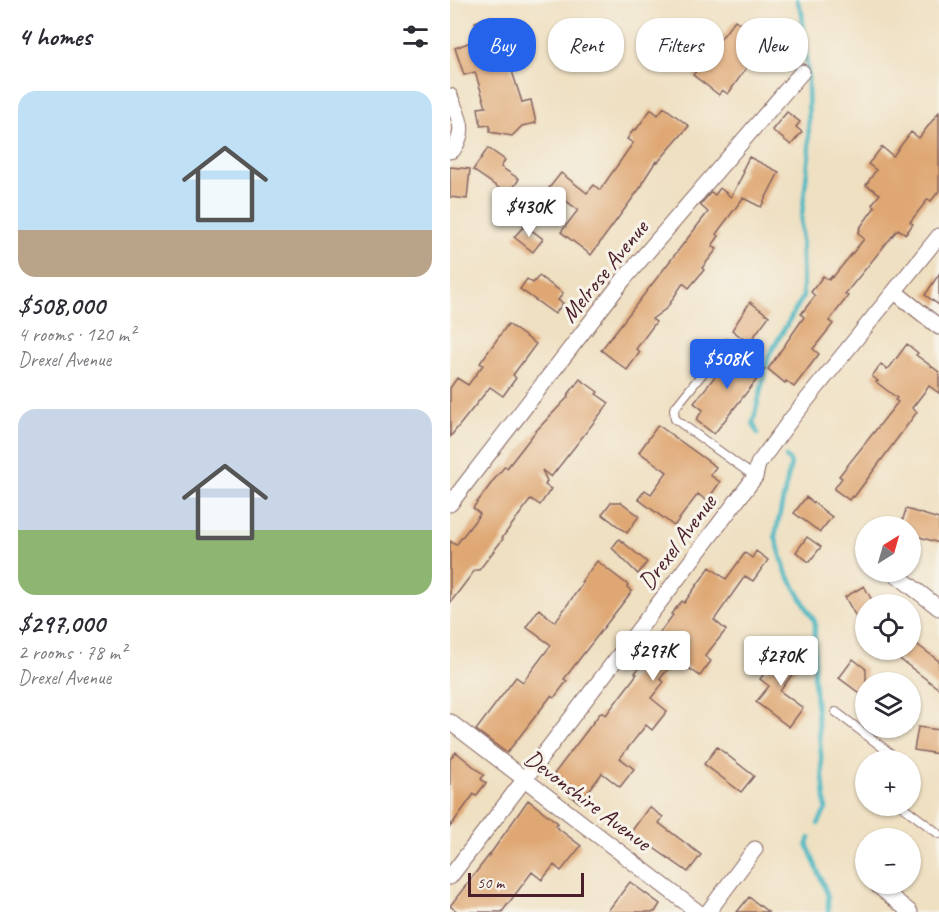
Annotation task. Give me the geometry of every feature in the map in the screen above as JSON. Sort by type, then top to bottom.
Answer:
[{"type":"street","name":"Melrose Avenue","points":[[450,504],[624,279],[802,72]]},
{"type":"street","points":[[450,96],[461,125],[461,138],[450,151]]},
{"type":"street","name":"Drexel Avenue","points":[[450,877],[755,477],[758,464],[792,418],[939,236]]},
{"type":"street","points":[[895,292],[939,327]]},
{"type":"street","points":[[906,582],[939,608]]},
{"type":"street","name":"Devonshire Avenue","points":[[450,722],[698,912]]},
{"type":"street","points":[[708,912],[755,849]]},
{"type":"street","points":[[888,894],[910,912]]},
{"type":"lane","points":[[727,343],[674,409],[675,419],[755,477]]},
{"type":"lane","points":[[836,712],[886,750]]},
{"type":"lane","points":[[915,816],[939,834]]},
{"type":"building","points":[[736,21],[736,72],[743,72],[728,94],[722,90],[719,95],[693,75],[695,72],[724,72],[724,34]]},
{"type":"building","points":[[468,43],[468,72],[475,72],[464,75],[455,48]]},
{"type":"building","points":[[475,72],[512,72],[522,102],[531,100],[536,123],[522,126],[512,136],[490,132],[490,125],[481,126],[478,108],[486,107]]},
{"type":"building","points":[[664,107],[689,126],[658,162],[656,161],[643,184],[591,255],[561,232],[578,210],[549,188],[561,173],[587,193],[594,185],[600,190],[633,143],[627,139],[634,129],[636,130],[651,109],[658,115]]},
{"type":"building","points":[[787,112],[800,122],[796,127],[802,132],[791,145],[772,130]]},
{"type":"building","points":[[939,112],[939,191],[931,201],[928,199],[910,222],[913,224],[906,234],[898,229],[845,294],[848,296],[829,321],[833,324],[813,349],[819,354],[794,387],[786,381],[785,383],[768,369],[804,317],[801,314],[815,296],[811,292],[823,276],[829,280],[833,277],[864,239],[858,233],[859,229],[875,207],[872,204],[880,194],[866,185],[876,170],[868,164],[882,147],[893,156],[911,132],[919,138]]},
{"type":"building","points":[[488,148],[505,160],[501,167],[519,179],[509,195],[473,170]]},
{"type":"building","points":[[749,157],[779,172],[761,207],[743,198],[716,234],[719,236],[712,246],[717,249],[702,268],[704,270],[689,288],[683,283],[667,308],[652,319],[656,322],[636,349],[640,352],[627,370],[601,350],[708,212],[700,205],[711,192],[715,195],[720,188],[731,197]]},
{"type":"building","points":[[450,167],[470,169],[467,199],[450,197]]},
{"type":"building","points":[[525,225],[543,239],[533,252],[514,237]]},
{"type":"building","points":[[939,274],[939,305],[925,295]]},
{"type":"building","points":[[539,276],[563,293],[558,300],[563,303],[555,314],[520,289],[527,279],[533,283]]},
{"type":"building","points":[[750,302],[769,316],[749,343],[732,330]]},
{"type":"building","points":[[508,324],[536,344],[513,375],[516,378],[503,396],[490,387],[450,437],[450,388],[457,378],[468,385],[483,365],[480,363]]},
{"type":"building","points":[[907,344],[918,353],[916,355],[939,372],[939,393],[929,386],[912,408],[917,412],[854,497],[852,496],[849,500],[834,489],[842,478],[839,476],[898,402],[895,400],[897,398],[876,382],[878,381],[872,376],[881,364],[887,369],[890,367]]},
{"type":"building","points":[[738,347],[765,369],[714,434],[696,420],[703,410],[694,403]]},
{"type":"building","points":[[580,379],[609,403],[551,477],[542,470],[547,481],[545,485],[551,489],[540,505],[531,499],[479,570],[475,570],[450,603],[450,541],[456,545],[480,514],[473,508],[493,481],[568,397]]},
{"type":"building","points":[[658,425],[716,467],[710,475],[720,482],[707,501],[698,494],[674,526],[638,499],[645,490],[651,494],[667,472],[639,452]]},
{"type":"building","points":[[806,497],[832,517],[820,532],[794,513]]},
{"type":"building","points":[[611,502],[621,502],[639,516],[627,533],[602,514]]},
{"type":"building","points":[[906,509],[939,519],[939,543],[921,537],[921,516],[904,516]]},
{"type":"building","points":[[807,537],[821,547],[809,562],[796,552]]},
{"type":"building","points":[[619,539],[647,562],[638,574],[612,548]]},
{"type":"building","points":[[756,551],[768,560],[753,581],[745,576],[714,620],[726,630],[705,656],[711,661],[700,676],[676,659],[660,679],[664,682],[651,698],[667,711],[652,730],[646,725],[620,758],[634,769],[620,787],[602,773],[580,803],[554,783],[559,778],[554,774],[601,712],[606,715],[637,674],[635,673],[639,668],[635,665],[673,615],[671,614],[682,601],[684,603],[710,567],[726,579],[745,553],[752,558]]},
{"type":"building","points":[[597,561],[628,585],[627,587],[632,591],[564,679],[567,681],[554,698],[551,696],[507,753],[476,730],[516,677],[523,682],[551,645],[526,627],[539,609],[555,622]]},
{"type":"building","points":[[864,586],[868,594],[855,594],[855,615],[845,597]]},
{"type":"building","points":[[785,646],[803,660],[780,691],[803,708],[789,727],[756,702],[769,686],[760,679]]},
{"type":"building","points":[[921,647],[939,661],[939,689],[921,675],[921,672],[917,672],[901,660],[921,660]]},
{"type":"building","points":[[853,659],[866,669],[866,672],[855,672],[855,690],[839,678]]},
{"type":"building","points":[[921,727],[939,730],[939,754],[914,750],[916,738],[921,738]]},
{"type":"building","points":[[717,747],[754,776],[741,792],[704,764]]},
{"type":"building","points":[[456,752],[484,775],[481,779],[486,783],[476,796],[474,794],[450,827],[450,759]]},
{"type":"building","points":[[528,800],[558,823],[555,826],[581,846],[561,871],[554,865],[542,880],[532,872],[502,912],[458,912],[450,906]]},
{"type":"building","points":[[649,807],[663,817],[659,823],[701,855],[688,872],[631,832]]},
{"type":"building","points":[[630,882],[660,904],[655,912],[607,912]]},
{"type":"building","points":[[749,897],[768,912],[737,912]]},
{"type":"waterway","points":[[758,434],[753,423],[769,355],[803,297],[801,223],[809,154],[808,76],[802,13],[797,0]]},
{"type":"waterway","points":[[786,457],[791,463],[775,536],[786,572],[815,622],[814,679],[826,809],[818,824]]},
{"type":"waterway","points":[[810,838],[807,844],[828,896],[828,912]]}]
